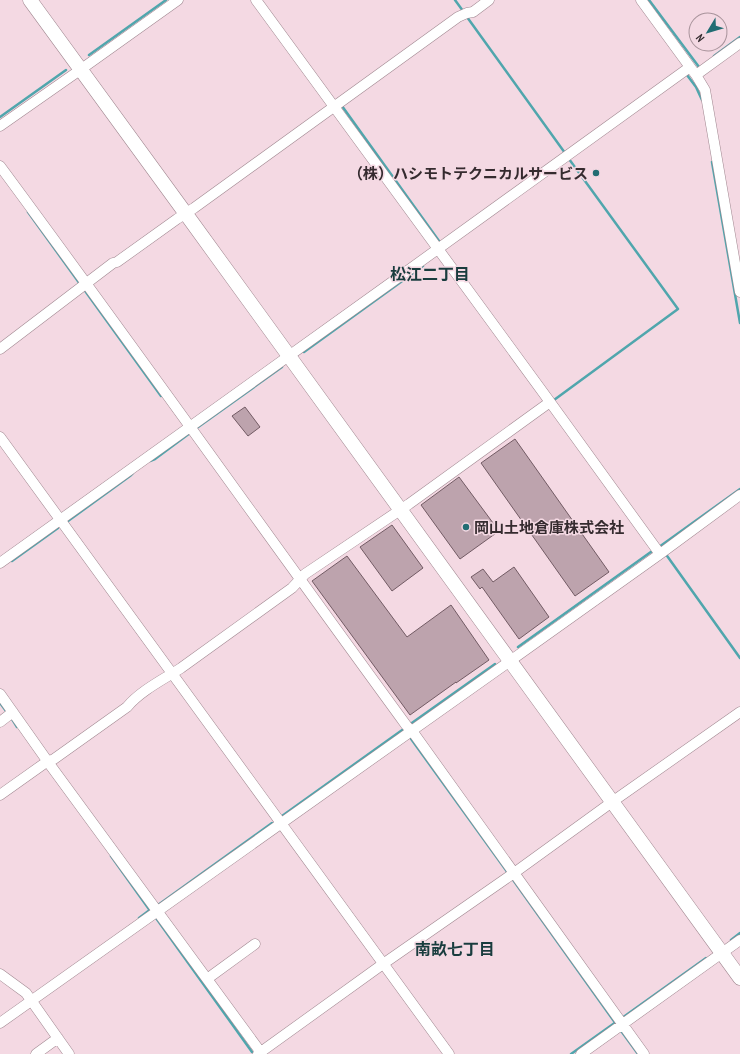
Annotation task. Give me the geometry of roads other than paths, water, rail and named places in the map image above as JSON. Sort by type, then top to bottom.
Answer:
[{"type":"street","points":[[30,0],[740,978]]},
{"type":"street","points":[[0,126],[178,0]]},
{"type":"street","points":[[256,0],[441,250],[550,402],[660,551]]},
{"type":"street","points":[[0,349],[113,263],[117,262],[176,219],[186,214],[465,14],[473,12],[489,0]]},
{"type":"street","points":[[640,0],[696,75],[705,90],[740,292]]},
{"type":"street","points":[[696,75],[740,43]]},
{"type":"street","points":[[0,563],[189,430],[288,355],[441,250],[690,67]]},
{"type":"street","points":[[0,166],[83,285],[298,582],[408,730],[415,735],[511,875],[644,1054]]},
{"type":"street","points":[[0,795],[127,707],[131,701],[165,677],[172,674],[298,582],[305,574],[400,510],[550,402]]},
{"type":"street","points":[[0,437],[449,1054]]},
{"type":"street","points":[[0,1023],[282,824],[408,730],[510,661],[660,551],[740,495]]},
{"type":"street","points":[[0,694],[260,1053],[383,964],[740,712]]},
{"type":"street","points":[[0,722],[13,712]]},
{"type":"street","points":[[581,1054],[620,1023],[740,940]]},
{"type":"street","points":[[207,979],[255,944]]},
{"type":"street","points":[[0,974],[26,993],[69,1054]]},
{"type":"street","points":[[36,1054],[58,1038]]},
{"type":"waterway","points":[[89,55],[166,0]]},
{"type":"waterway","points":[[455,0],[463,11]]},
{"type":"waterway","points":[[649,0],[699,67]]},
{"type":"waterway","points":[[467,17],[565,153]]},
{"type":"waterway","points":[[714,56],[740,37]]},
{"type":"waterway","points":[[0,117],[66,70]]},
{"type":"waterway","points":[[687,75],[696,87],[702,100]]},
{"type":"waterway","points":[[342,106],[439,241]]},
{"type":"waterway","points":[[554,400],[678,309],[569,159]]},
{"type":"waterway","points":[[712,162],[740,323]]},
{"type":"waterway","points":[[28,212],[80,284]]},
{"type":"waterway","points":[[304,352],[423,266]]},
{"type":"waterway","points":[[83,288],[161,396]]},
{"type":"waterway","points":[[194,430],[282,367]]},
{"type":"waterway","points":[[150,461],[155,459],[190,433]]},
{"type":"waterway","points":[[68,521],[133,473]]},
{"type":"waterway","points":[[659,547],[740,489]]},
{"type":"waterway","points":[[12,561],[58,528]]},
{"type":"waterway","points":[[518,647],[655,549]]},
{"type":"waterway","points":[[665,553],[740,658]]},
{"type":"waterway","points":[[409,725],[495,664]]},
{"type":"waterway","points":[[0,703],[6,711]]},
{"type":"waterway","points":[[12,719],[17,727]]},
{"type":"waterway","points":[[282,816],[405,728]]},
{"type":"waterway","points":[[409,736],[508,873]]},
{"type":"waterway","points":[[158,905],[272,823]]},
{"type":"waterway","points":[[111,856],[151,912]]},
{"type":"waterway","points":[[511,877],[616,1024]]},
{"type":"waterway","points":[[139,918],[151,909]]},
{"type":"waterway","points":[[156,918],[252,1052]]},
{"type":"waterway","points":[[731,940],[740,933]]},
{"type":"waterway","points":[[622,1018],[706,958]]},
{"type":"waterway","points":[[571,1054],[616,1022]]},
{"type":"waterway","points":[[619,1028],[638,1054]]},
{"type":"place","name":"（株）ハシモトテクニカルサービス","points":[[596,173]]},
{"type":"place","name":"岡山土地倉庫株式会社","points":[[466,527]]},
{"type":"district","name":"松江二丁目","points":[[430,274]]},
{"type":"district","name":"南畝七丁目","points":[[455,949]]}]
